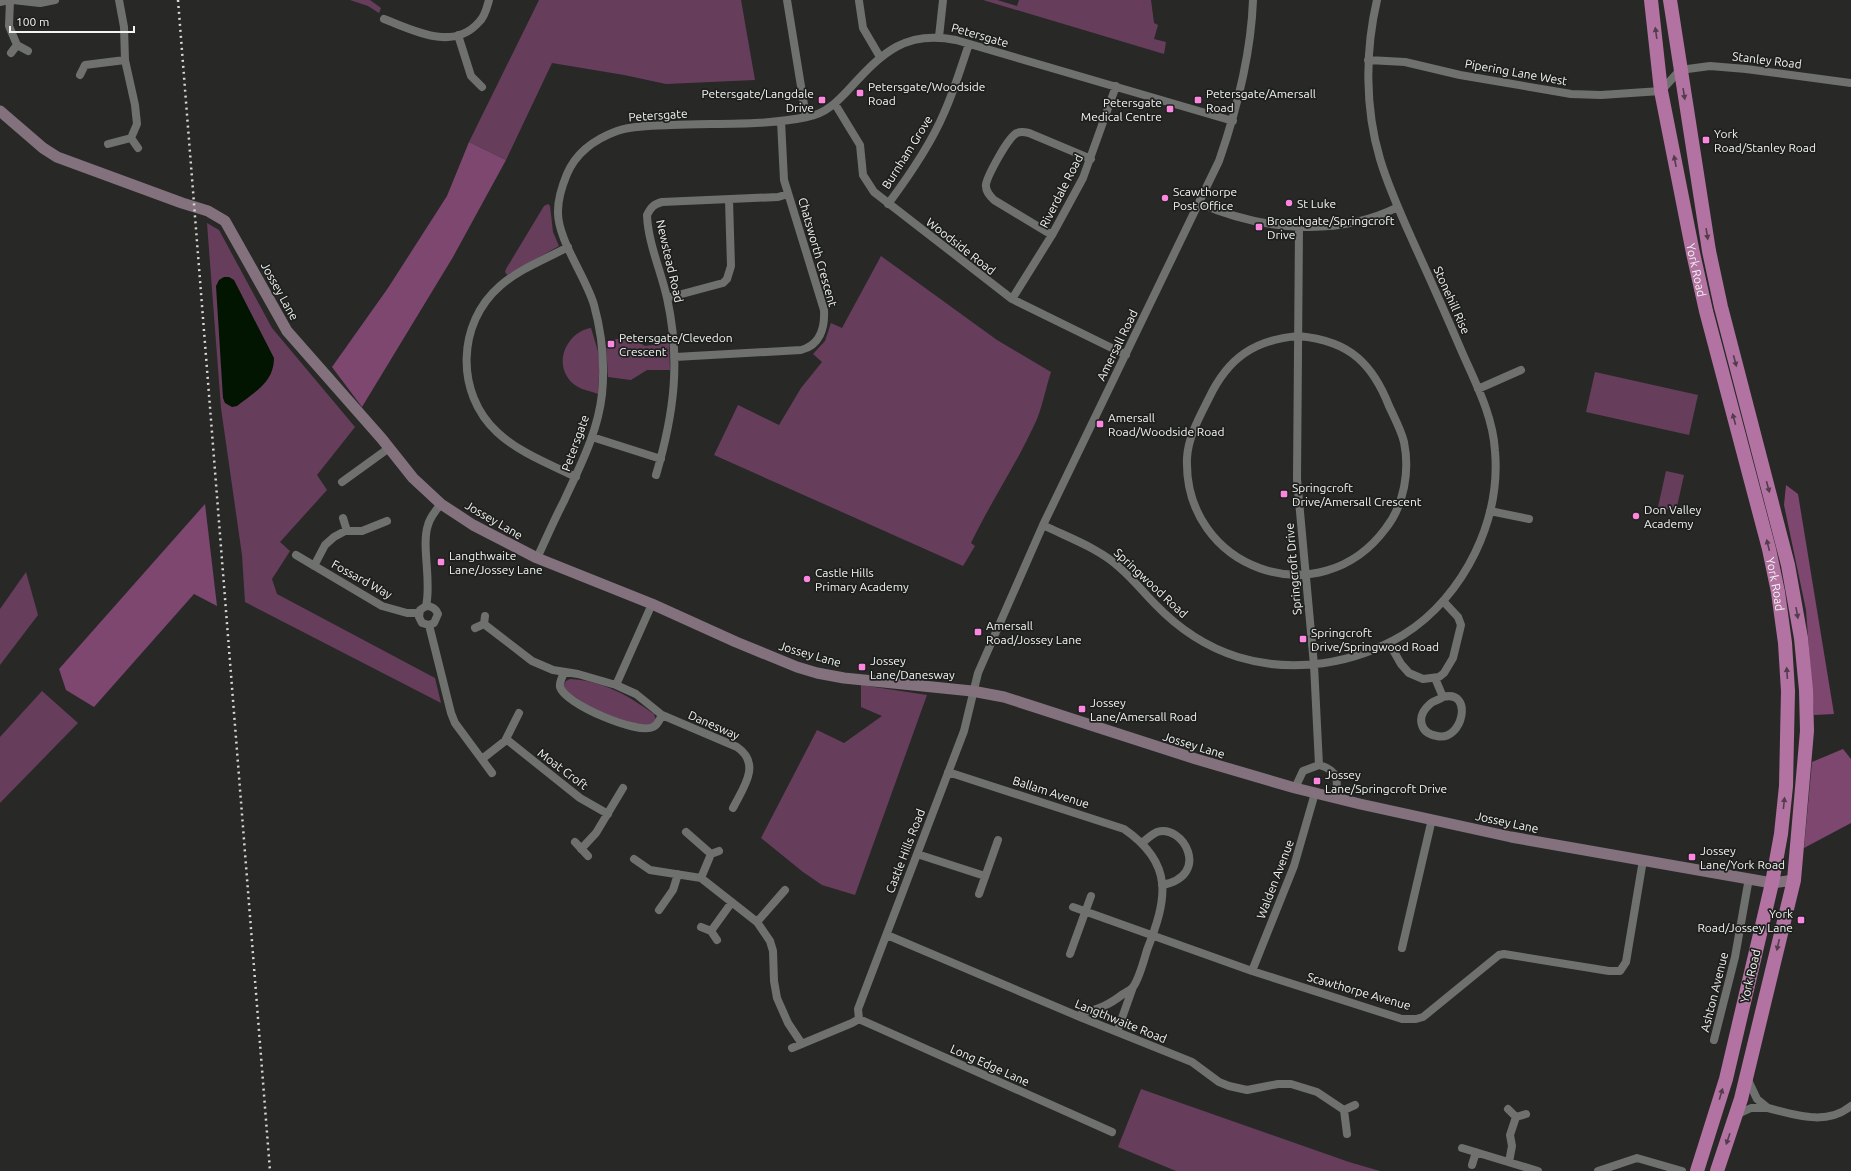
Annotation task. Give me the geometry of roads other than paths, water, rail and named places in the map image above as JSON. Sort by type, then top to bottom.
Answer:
[{"type":"highway","name":"York Road","points":[[1651,0],[1661,91],[1706,311],[1769,549],[1778,592],[1785,643],[1788,730],[1786,786],[1781,834],[1772,883],[1726,1079],[1697,1171]]},
{"type":"highway","name":"York Road","points":[[1670,0],[1710,251],[1721,307],[1789,572],[1801,638],[1806,690],[1807,731],[1794,880],[1747,1075],[1736,1115],[1717,1171]]},
{"type":"highway","points":[[1772,883],[1777,879],[1785,860],[1803,769]]},
{"type":"street","points":[[10,0],[10,26],[17,45],[28,51]]},
{"type":"street","points":[[0,2],[10,0],[40,3],[55,0]]},
{"type":"street","points":[[119,0],[124,27],[125,60],[135,105],[137,124],[131,138]]},
{"type":"street","points":[[384,19],[432,36],[445,38],[471,30],[480,22],[490,0]]},
{"type":"street","points":[[787,0],[806,117]]},
{"type":"street","points":[[939,37],[943,0]]},
{"type":"street","name":"Amersall Road","points":[[972,691],[978,673],[1043,525],[1219,161],[1233,121],[1245,70],[1253,0]]},
{"type":"street","name":"Stonehill Rise","points":[[1314,665],[1344,660],[1389,643],[1411,630],[1444,601],[1462,577],[1473,557],[1486,527],[1494,488],[1495,450],[1492,431],[1478,389],[1398,207],[1379,155],[1370,102],[1368,60],[1370,31],[1377,0]]},
{"type":"street","points":[[859,1],[863,28],[880,57]]},
{"type":"street","points":[[458,35],[471,76],[482,87]]},
{"type":"street","name":"Petersgate","points":[[537,558],[576,477],[592,437],[602,394],[604,368],[594,305],[586,283],[568,247],[557,212],[560,195],[570,167],[588,146],[607,134],[634,127],[781,121],[815,115],[835,104],[880,57],[894,48],[910,41],[925,37],[939,37],[969,44],[1233,121]]},
{"type":"street","name":"Burnham Grove","points":[[888,204],[921,158],[936,130],[945,112],[969,44]]},
{"type":"street","points":[[11,53],[17,45]]},
{"type":"street","points":[[80,58],[85,65]]},
{"type":"street","points":[[85,65],[125,60]]},
{"type":"street","name":"Pipering Lane West","points":[[1368,60],[1405,62],[1460,74],[1571,94],[1608,94],[1661,91]]},
{"type":"street","points":[[80,75],[85,65]]},
{"type":"street","name":"Stanley Road","points":[[1680,70],[1710,66],[1746,69],[1851,83]]},
{"type":"street","points":[[1661,91],[1680,70]]},
{"type":"street","name":"Riverdale Road","points":[[1012,300],[1052,235],[1083,178],[1116,86]]},
{"type":"street","name":"Woodside Road","points":[[835,104],[860,145],[863,175],[867,184],[874,192],[1012,300],[1126,355]]},
{"type":"street","name":"Jossey Lane","points":[[0,111],[43,148],[57,157],[182,203],[208,211],[225,221],[287,331],[389,448],[413,478],[441,504],[473,525],[537,558],[652,604],[736,642],[817,673],[873,681],[972,691],[1004,697],[1040,707],[1196,760],[1295,788],[1511,837],[1772,883],[1794,880]]},
{"type":"street","name":"Chatsworth Crescent","points":[[675,357],[801,350],[808,348],[816,342],[821,333],[825,321],[824,310],[784,180],[781,121]]},
{"type":"street","points":[[1052,235],[994,200],[989,195],[987,190],[988,179],[1009,140],[1017,133],[1022,132],[1029,133],[1091,159]]},
{"type":"street","points":[[108,144],[131,138]]},
{"type":"street","points":[[131,138],[138,148]]},
{"type":"street","name":"Newstead Road","points":[[656,474],[670,424],[675,380],[675,357],[667,298],[647,221],[647,215],[650,208],[655,204],[662,202],[778,197],[788,194]]},
{"type":"street","points":[[667,298],[722,283],[727,279],[731,266],[729,200]]},
{"type":"street","points":[[1199,203],[1223,213],[1248,220],[1315,228],[1369,219],[1398,207]]},
{"type":"street","name":"Springcroft Drive","points":[[1298,227],[1297,479],[1314,665],[1319,765]]},
{"type":"street","points":[[568,247],[512,277],[492,294],[479,312],[474,323],[465,357],[470,390],[480,412],[496,431],[513,445],[576,477]]},
{"type":"street","points":[[1298,336],[1316,338],[1331,342],[1347,350],[1367,367],[1381,389],[1398,426],[1403,442],[1406,471],[1402,495],[1396,512],[1389,525],[1360,556],[1341,566],[1319,574],[1281,575],[1268,572],[1241,560],[1220,544],[1202,519],[1194,504],[1190,490],[1187,458],[1194,430],[1216,382],[1224,371],[1237,358],[1250,349],[1279,338],[1298,336]]},
{"type":"street","points":[[1478,389],[1521,370]]},
{"type":"street","points":[[592,437],[661,459]]},
{"type":"street","points":[[342,482],[389,448]]},
{"type":"street","points":[[426,606],[428,572],[425,535],[430,519],[441,504]]},
{"type":"street","points":[[1490,511],[1529,519]]},
{"type":"street","points":[[343,518],[347,531]]},
{"type":"street","points":[[314,566],[330,540],[339,534],[347,531],[362,531],[387,521]]},
{"type":"street","name":"Springwood Road","points":[[1043,525],[1109,558],[1121,568],[1167,616],[1196,638],[1237,656],[1258,661],[1295,665],[1314,665]]},
{"type":"street","name":"Fossard Way","points":[[296,555],[382,606],[407,613],[419,613]]},
{"type":"street","points":[[1389,643],[1401,664],[1409,673],[1423,679],[1435,678],[1444,673],[1453,658],[1461,625],[1458,616],[1444,601]]},
{"type":"street","points":[[616,685],[652,604]]},
{"type":"street","points":[[426,606],[432,607],[438,614],[434,623],[429,625],[420,621],[419,613],[422,608],[426,606]]},
{"type":"street","name":"Danesway","points":[[475,628],[485,620],[532,661],[553,670],[597,679],[616,685],[636,694],[662,715],[737,747],[747,757],[750,768],[748,777],[733,808]]},
{"type":"street","points":[[429,625],[451,713],[455,723],[492,773]]},
{"type":"street","points":[[564,672],[560,683],[561,688],[576,702],[590,711],[623,724],[650,728],[656,725],[662,715]]},
{"type":"street","points":[[1435,678],[1443,697]]},
{"type":"street","name":"Castle Hills Road","points":[[859,1019],[858,1009],[964,731],[972,691]]},
{"type":"street","points":[[1449,696],[1455,698],[1461,704],[1462,710],[1458,726],[1451,733],[1438,737],[1424,730],[1421,726],[1420,720],[1429,705],[1443,697],[1449,696]]},
{"type":"street","points":[[482,759],[506,739],[519,713]]},
{"type":"street","name":"Moat Croft","points":[[506,739],[580,798],[608,814]]},
{"type":"street","points":[[1295,788],[1303,771],[1319,765],[1332,771],[1336,776],[1338,783],[1335,798]]},
{"type":"street","name":"Ballam Avenue","points":[[948,772],[1124,829],[1149,850],[1160,875],[1163,900],[1160,915],[1117,1032]]},
{"type":"street","points":[[588,856],[578,845],[596,833],[623,788]]},
{"type":"street","name":"Walden Avenue","points":[[1252,971],[1294,866],[1315,793]]},
{"type":"street","points":[[1402,948],[1432,819]]},
{"type":"street","points":[[686,832],[715,852],[701,878]]},
{"type":"street","points":[[1142,843],[1156,832],[1169,832],[1181,840],[1188,850],[1189,862],[1186,873],[1178,881],[1162,885]]},
{"type":"street","points":[[979,894],[998,840]]},
{"type":"street","points":[[916,854],[985,876]]},
{"type":"street","points":[[634,859],[650,870],[701,878],[757,922],[770,941],[773,951],[774,981],[777,998],[788,1023],[802,1044]]},
{"type":"street","name":"Scawthorpe Avenue","points":[[1073,907],[1252,971],[1410,1020],[1423,1017],[1499,955],[1504,954],[1609,971],[1620,971],[1626,962],[1644,860]]},
{"type":"street","points":[[659,910],[673,890],[678,874]]},
{"type":"street","name":"Ashton Avenue","points":[[1714,1040],[1735,957],[1749,878]]},
{"type":"street","points":[[757,922],[785,890]]},
{"type":"street","points":[[1070,954],[1090,896]]},
{"type":"street","points":[[711,931],[732,902]]},
{"type":"street","points":[[701,927],[711,931],[718,940]]},
{"type":"street","name":"Langthwaite Road","points":[[886,935],[1080,1017],[1192,1062],[1219,1082],[1228,1086],[1247,1090],[1278,1084],[1291,1084],[1317,1092],[1344,1110]]},
{"type":"street","points":[[1080,1017],[1082,1014],[1105,1007],[1133,987]]},
{"type":"street","points":[[792,1048],[859,1019]]},
{"type":"street","name":"Long Edge Lane","points":[[859,1019],[1112,1132]]},
{"type":"street","points":[[1747,1075],[1748,1084],[1757,1099],[1768,1108]]},
{"type":"street","points":[[1347,1134],[1344,1110],[1355,1105]]},
{"type":"street","points":[[1736,1115],[1751,1108],[1768,1108],[1812,1118],[1822,1118],[1844,1112],[1851,1106]]},
{"type":"street","points":[[1508,1109],[1516,1117]]},
{"type":"street","points":[[1516,1117],[1526,1114]]},
{"type":"street","points":[[1509,1162],[1512,1146],[1510,1136],[1516,1117]]},
{"type":"street","points":[[1462,1148],[1538,1171]]},
{"type":"street","points":[[1472,1165],[1476,1152]]},
{"type":"street","points":[[1598,1171],[1611,1169],[1637,1158],[1682,1171]]},
{"type":"railway","points":[[178,0],[270,1171]]},
{"type":"place","name":"Petersgate/Woodside Road","points":[[860,93]]},
{"type":"place","name":"Petersgate/Langdale Drive","points":[[822,100]]},
{"type":"place","name":"Petersgate/Amersall Road","points":[[1198,100]]},
{"type":"place","name":"Petersgate Medical Centre","points":[[1170,109]]},
{"type":"place","name":"York Road/Stanley Road","points":[[1706,140]]},
{"type":"place","name":"Scawthorpe Post Office","points":[[1165,198]]},
{"type":"place","name":"St Luke","points":[[1289,203]]},
{"type":"place","name":"Broachgate/Springcroft Drive","points":[[1259,227]]},
{"type":"place","name":"Petersgate/Clevedon Crescent","points":[[611,344]]},
{"type":"place","name":"Amersall Road/Woodside Road","points":[[1100,424]]},
{"type":"place","name":"Springcroft Drive/Amersall Crescent","points":[[1284,494]]},
{"type":"place","name":"Don Valley Academy","points":[[1636,516]]},
{"type":"place","name":"Langthwaite Lane/Jossey Lane","points":[[441,562]]},
{"type":"place","name":"Castle Hills Primary Academy","points":[[807,579]]},
{"type":"place","name":"Amersall Road/Jossey Lane","points":[[978,632]]},
{"type":"place","name":"Springcroft Drive/Springwood Road","points":[[1303,639]]},
{"type":"place","name":"Jossey Lane/Danesway","points":[[862,667]]},
{"type":"place","name":"Jossey Lane/Amersall Road","points":[[1082,709]]},
{"type":"place","name":"Jossey Lane/Springcroft Drive","points":[[1317,781]]},
{"type":"place","name":"Jossey Lane/York Road","points":[[1692,857]]},
{"type":"place","name":"York Road/Jossey Lane","points":[[1801,920]]}]
